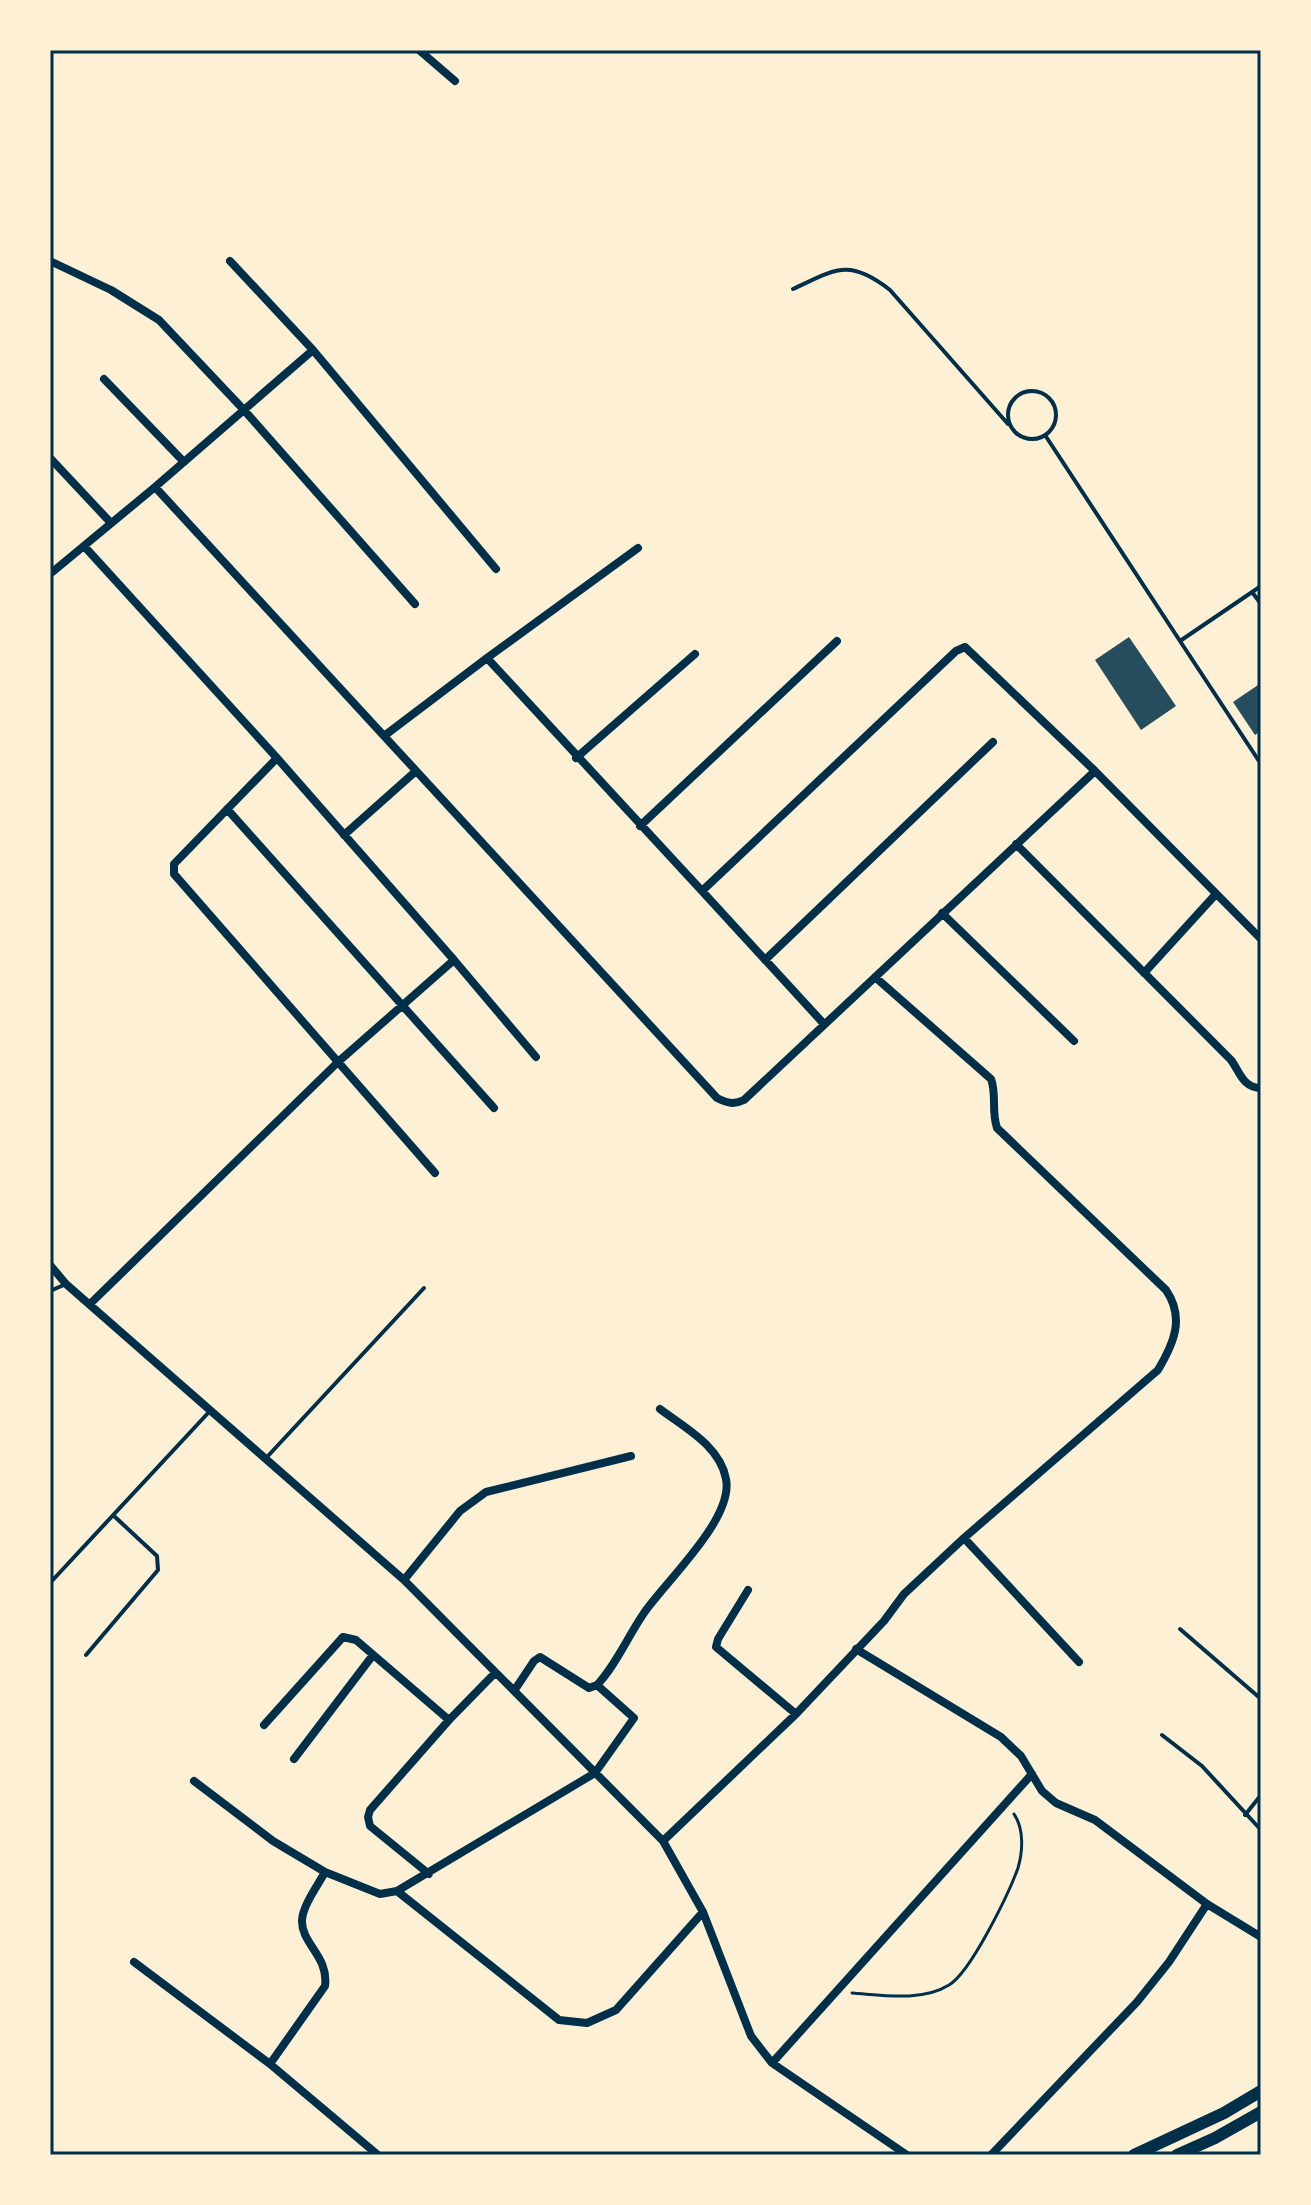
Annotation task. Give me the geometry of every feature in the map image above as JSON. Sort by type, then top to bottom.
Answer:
[{"type":"main road","points":[[1134,2155],[1260,2096]]},
{"type":"main road","points":[[1177,2155],[1261,2112]]},
{"type":"street","points":[[419,50],[455,81]]},
{"type":"street","points":[[50,261],[111,290],[159,320],[244,410],[415,604]]},
{"type":"street","points":[[230,261],[313,350],[496,569]]},
{"type":"street","points":[[50,574],[313,350]]},
{"type":"street","points":[[104,379],[184,462]]},
{"type":"street","points":[[51,459],[111,523]]},
{"type":"street","points":[[155,487],[717,1098],[727,1103],[744,1100],[1095,771]]},
{"type":"street","points":[[84,546],[277,758],[536,1057]]},
{"type":"street","points":[[384,736],[638,548]]},
{"type":"street","points":[[640,826],[837,641]]},
{"type":"street","points":[[702,891],[956,651],[965,647],[1095,771],[1261,939]]},
{"type":"street","points":[[576,758],[695,654]]},
{"type":"street","points":[[487,658],[824,1024]]},
{"type":"street","points":[[765,960],[993,742]]},
{"type":"street","points":[[277,758],[174,864],[174,874],[435,1173]]},
{"type":"street","points":[[344,835],[416,771]]},
{"type":"street","points":[[227,809],[494,1108]]},
{"type":"street","points":[[1016,844],[1231,1060],[1243,1081],[1253,1088],[1261,1088]]},
{"type":"street","points":[[1144,973],[1216,894]]},
{"type":"street","points":[[942,913],[1074,1041]]},
{"type":"street","points":[[90,1304],[338,1062],[454,960]]},
{"type":"street","points":[[663,1841],[796,1714],[884,1621],[904,1594],[1158,1370],[1173,1346],[1177,1325],[1175,1304],[1166,1290],[997,1128],[991,1111],[995,1090],[991,1079],[875,977]]},
{"type":"street","points":[[50,1265],[66,1284],[209,1412],[404,1580],[663,1841],[703,1912],[751,2036],[772,2063],[907,2155]]},
{"type":"street","points":[[514,1691],[540,1657],[589,1688],[597,1685],[645,1610],[700,1545],[721,1509],[727,1481],[715,1451],[660,1409]]},
{"type":"street","points":[[404,1580],[460,1511],[486,1492],[631,1456]]},
{"type":"street","points":[[964,1538],[1079,1662]]},
{"type":"street","points":[[748,1590],[716,1647],[796,1714]]},
{"type":"street","points":[[264,1725],[343,1637],[356,1640],[449,1720]]},
{"type":"street","points":[[856,1649],[1001,1737],[1021,1756],[1042,1791],[1056,1803],[1095,1820],[1207,1904],[1261,1937]]},
{"type":"street","points":[[294,1759],[373,1655]]},
{"type":"street","points":[[429,1874],[370,1826],[370,1810],[495,1673]]},
{"type":"street","points":[[194,1781],[273,1841],[325,1872],[380,1894],[397,1891],[595,1773],[634,1718],[597,1685]]},
{"type":"street","points":[[772,2063],[1032,1774]]},
{"type":"street","points":[[270,2064],[325,1986],[327,1972],[304,1931],[302,1917],[325,1872]]},
{"type":"street","points":[[397,1891],[559,2020],[587,2023],[616,2010],[703,1912]]},
{"type":"street","points":[[991,2155],[1137,2002],[1169,1962],[1207,1904]]},
{"type":"street","points":[[134,1962],[270,2064],[378,2155]]},
{"type":"lane","points":[[793,289],[835,270],[853,269],[871,275],[890,290],[1008,424],[1019,435],[1027,439],[1045,435],[1055,421],[1055,411],[1052,403],[1040,393],[1032,391],[1016,397],[1009,409],[1008,424]]},
{"type":"lane","points":[[1045,435],[1258,755],[1261,764]]},
{"type":"lane","points":[[1180,641],[1261,586]]},
{"type":"lane","points":[[1252,592],[1261,604]]},
{"type":"lane","points":[[50,1291],[66,1284]]},
{"type":"lane","points":[[265,1459],[424,1288]]},
{"type":"lane","points":[[50,1583],[209,1412]]},
{"type":"lane","points":[[86,1655],[158,1570],[157,1556],[114,1516]]},
{"type":"lane","points":[[1180,1629],[1261,1699]]},
{"type":"lane","points":[[1162,1735],[1202,1766],[1261,1830]]},
{"type":"lane","points":[[1245,1815],[1261,1795]]},
{"type":"path","points":[[836,1992],[896,1996],[934,1993],[953,1984],[991,1925],[1018,1866],[1022,1841],[1018,1820],[1006,1803]]},
{"type":"building","points":[[1129,637],[1176,706],[1141,730],[1095,660]]},
{"type":"building","points":[[1261,683],[1261,731],[1255,735],[1233,702]]}]
